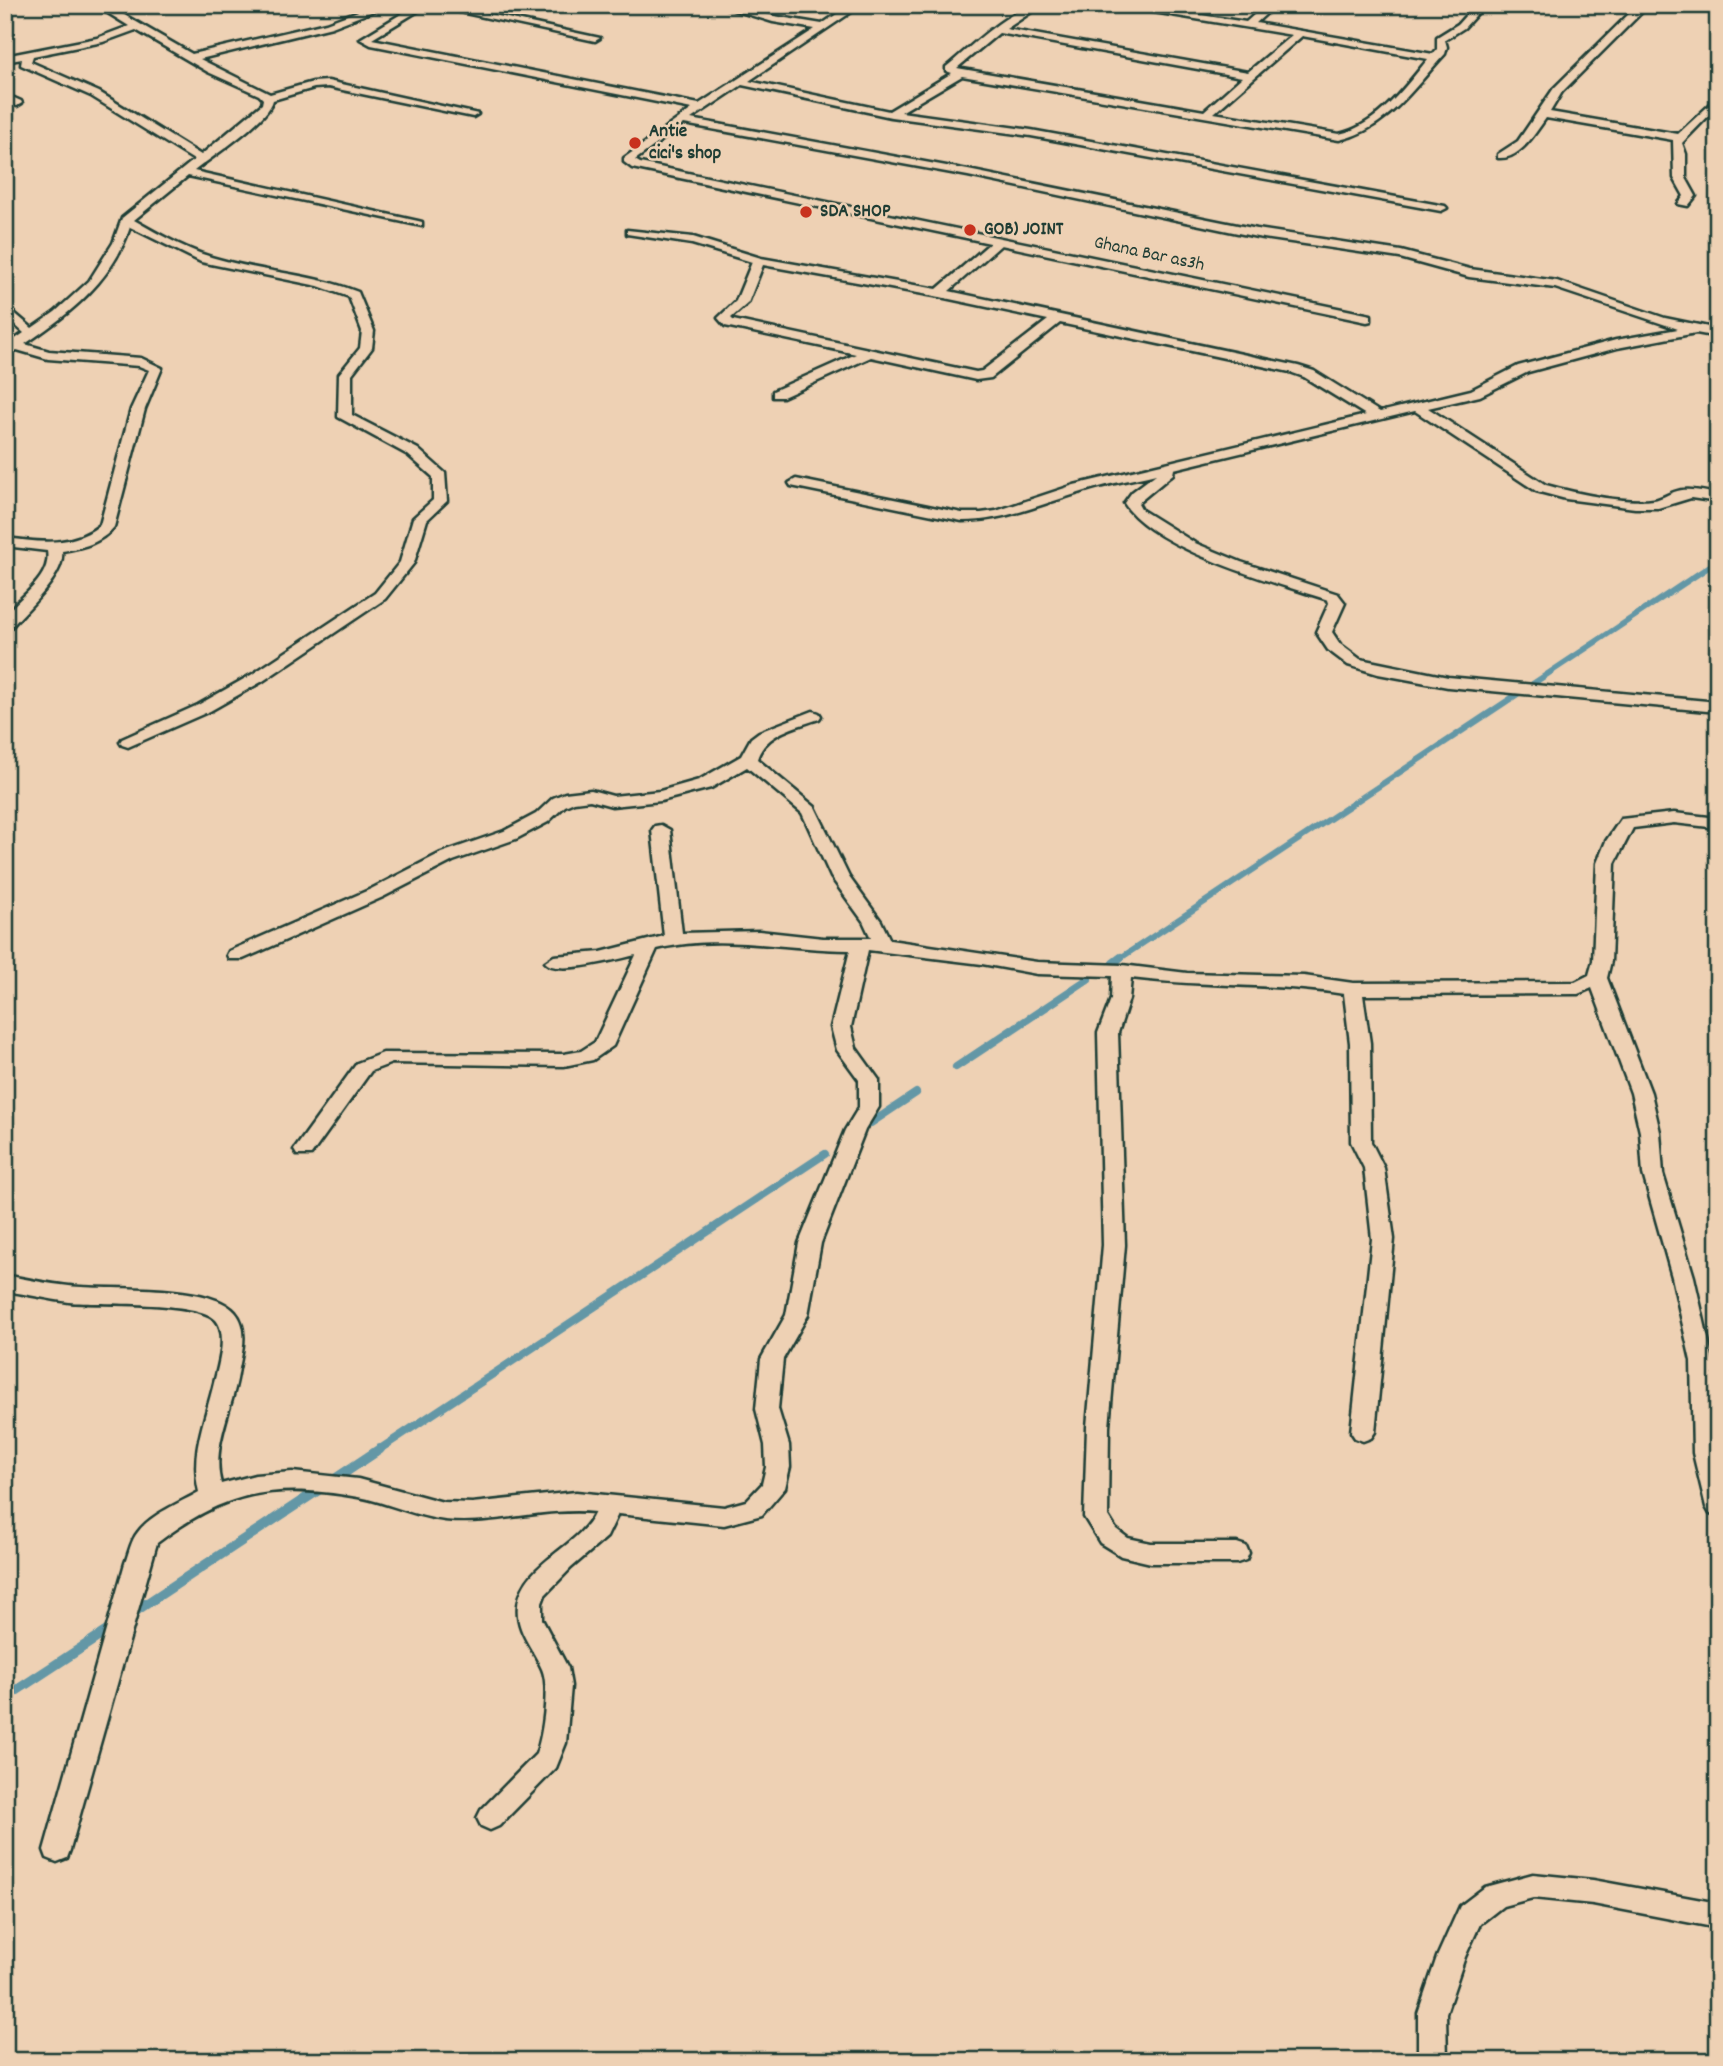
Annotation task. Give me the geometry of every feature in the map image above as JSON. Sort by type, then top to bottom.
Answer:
[{"type":"street","points":[[100,5],[190,58],[263,93],[268,98]]},
{"type":"street","points":[[190,58],[329,25],[384,5]]},
{"type":"street","points":[[424,5],[365,39],[704,108]]},
{"type":"street","points":[[432,5],[595,38]]},
{"type":"street","points":[[722,5],[773,19],[824,27]]},
{"type":"street","points":[[682,120],[858,5]]},
{"type":"street","points":[[1037,5],[997,30],[950,69],[960,73],[1204,116],[1339,137],[1353,135],[1409,91],[1434,57],[1441,52],[1443,47],[1440,39],[1461,26],[1480,5]]},
{"type":"street","points":[[1116,5],[1434,57]]},
{"type":"street","points":[[1248,25],[1271,5]]},
{"type":"street","points":[[1502,156],[1522,143],[1558,90],[1644,5]]},
{"type":"street","points":[[5,59],[100,40],[137,26]]},
{"type":"street","points":[[997,30],[1251,76]]},
{"type":"street","points":[[1204,116],[1300,33]]},
{"type":"street","points":[[30,53],[25,63],[33,68],[95,94],[203,161]]},
{"type":"street","points":[[891,114],[960,73]]},
{"type":"street","points":[[741,82],[891,114],[1031,132],[1441,208]]},
{"type":"street","points":[[268,98],[313,85],[328,84],[473,114]]},
{"type":"street","points":[[5,97],[17,103]]},
{"type":"street","points":[[11,349],[59,315],[102,274],[123,235],[126,220],[258,115],[267,105],[268,98]]},
{"type":"street","points":[[1684,204],[1690,195],[1680,178],[1681,154],[1676,143],[1718,100]]},
{"type":"street","points":[[1543,114],[1680,138]]},
{"type":"street","points":[[682,120],[968,173],[1257,233],[1401,255],[1469,273],[1557,285],[1661,321],[1718,333]]},
{"type":"street","name":"Ghana Bar as3h","points":[[682,120],[628,160],[636,166],[1367,318]]},
{"type":"street","points":[[187,173],[418,224]]},
{"type":"street","points":[[126,220],[187,254],[258,273],[296,276],[334,285],[354,295],[368,331],[366,348],[346,374],[345,417],[413,452],[440,476],[441,489],[440,501],[420,518],[407,563],[380,596],[257,678],[204,708],[128,742]]},
{"type":"street","points":[[631,232],[693,242],[760,261],[940,293],[1293,369],[1309,374],[1377,416]]},
{"type":"street","points":[[940,293],[998,242]]},
{"type":"street","points":[[760,261],[742,303],[724,318],[729,323],[868,355],[976,376],[986,375],[1058,318]]},
{"type":"street","points":[[5,309],[33,335]]},
{"type":"street","points":[[796,483],[962,517],[998,515],[1079,488],[1475,393],[1523,369],[1552,361],[1616,344],[1696,329]]},
{"type":"street","points":[[5,542],[54,547],[89,541],[107,527],[138,409],[156,368],[141,362],[48,355],[11,349]]},
{"type":"street","points":[[778,394],[868,355]]},
{"type":"street","points":[[1419,408],[1531,481],[1554,492],[1589,500],[1635,504],[1658,504],[1679,495],[1691,494],[1718,498]]},
{"type":"street","points":[[1174,466],[1137,495],[1131,503],[1137,513],[1190,547],[1295,586],[1333,597],[1337,603],[1324,632],[1334,647],[1354,662],[1448,682],[1718,706]]},
{"type":"street","points":[[5,626],[53,573],[58,559],[54,547]]},
{"type":"street","points":[[236,955],[377,893],[447,857],[510,835],[542,818],[559,802],[571,797],[591,795],[612,802],[661,796],[705,784],[749,759],[753,746],[772,730],[813,716]]},
{"type":"street","points":[[57,1850],[137,1563],[148,1537],[212,1496],[255,1484],[292,1481],[358,1489],[443,1511],[472,1512],[576,1501],[724,1516],[754,1508],[773,1488],[778,1468],[777,1445],[766,1409],[772,1359],[797,1315],[810,1243],[855,1130],[869,1107],[869,1080],[847,1050],[841,1027],[876,925],[835,870],[814,819],[804,805],[766,778],[749,759]]},
{"type":"street","points":[[1718,823],[1674,818],[1627,823],[1615,841],[1606,863],[1602,961],[1598,978],[1640,1093],[1650,1132],[1653,1174],[1684,1277],[1702,1361],[1705,1453],[1718,1507]]},
{"type":"street","points":[[661,830],[674,939]]},
{"type":"street","points":[[554,962],[601,958],[674,939],[759,937],[871,944],[982,957],[1037,968],[1304,982],[1353,989],[1578,988],[1598,978]]},
{"type":"street","points":[[304,1150],[364,1067],[377,1060],[390,1057],[564,1059],[586,1056],[603,1046],[650,944]]},
{"type":"street","points":[[1122,971],[1120,999],[1108,1033],[1114,1245],[1098,1427],[1096,1517],[1108,1536],[1121,1546],[1152,1553],[1237,1553]]},
{"type":"street","points":[[1353,989],[1360,1042],[1361,1142],[1374,1168],[1383,1239],[1363,1432]]},
{"type":"street","points":[[5,1283],[69,1294],[189,1300],[216,1308],[228,1318],[233,1338],[225,1385],[208,1445],[207,1476],[212,1496]]},
{"type":"street","points":[[490,1818],[547,1760],[553,1743],[558,1686],[555,1668],[540,1644],[530,1619],[530,1603],[535,1590],[598,1530],[610,1504]]},
{"type":"street","points":[[1433,2061],[1432,2013],[1451,1957],[1470,1915],[1495,1896],[1533,1886],[1593,1892],[1718,1916]]},
{"type":"waterway","points":[[1711,566],[1718,561]]},
{"type":"waterway","points":[[1119,959],[1713,564]]},
{"type":"waterway","points":[[1113,963],[1121,957]]},
{"type":"waterway","points":[[956,1067],[1088,979]]},
{"type":"waterway","points":[[871,1123],[916,1093]]},
{"type":"waterway","points":[[377,1451],[825,1154]]},
{"type":"waterway","points":[[332,1481],[377,1451]]},
{"type":"waterway","points":[[131,1614],[323,1487]]},
{"type":"waterway","points":[[5,1698],[113,1627]]},
{"type":"place","name":"Antie cici's shop","points":[[635,143]]},
{"type":"place","name":"SDA SHOP","points":[[806,212]]},
{"type":"place","name":"GOB) JOINT","points":[[970,230]]}]
